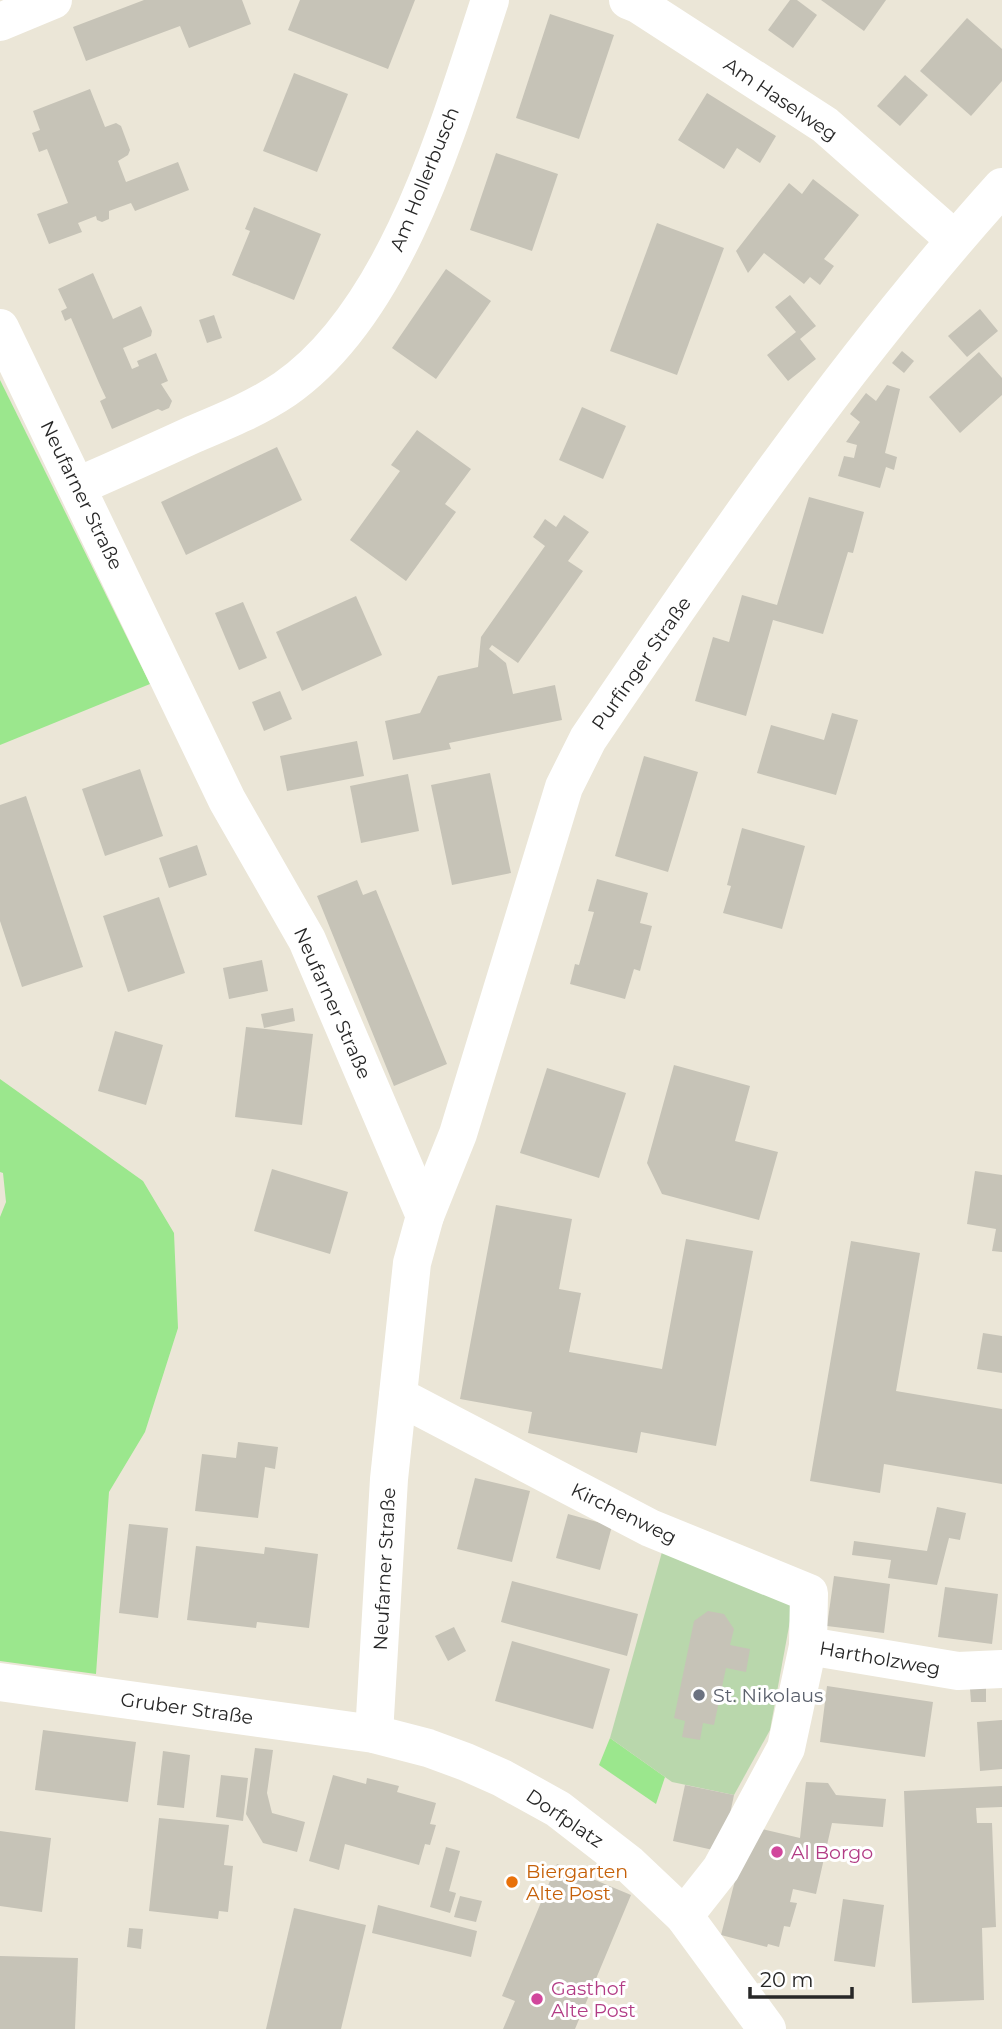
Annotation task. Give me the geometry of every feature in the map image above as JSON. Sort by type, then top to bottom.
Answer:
[{"type":"street","points":[[0,22],[53,0]]},
{"type":"street","name":"Am Hollerbusch","points":[[78,486],[231,418],[284,389],[314,364],[351,323],[384,273],[413,215],[434,164],[490,0]]},
{"type":"street","name":"Am Haselweg","points":[[628,0],[825,125],[954,239]]},
{"type":"street","name":"Purfinger Straße","points":[[425,1216],[458,1134],[564,787],[588,739],[805,428],[954,239],[1002,187]]},
{"type":"street","name":"Neufarner Straße","points":[[0,328],[227,800],[307,940],[425,1216],[412,1263],[398,1396],[390,1479],[374,1734]]},
{"type":"street","name":"Kirchenweg","points":[[398,1396],[650,1528],[809,1593],[808,1646]]},
{"type":"street","name":"Hartholzweg","points":[[684,1916],[722,1869],[786,1748],[808,1646],[958,1671],[1002,1669]]},
{"type":"street","name":"Gruber Straße","points":[[0,1682],[374,1734]]},
{"type":"street","name":"Dorfplatz","points":[[374,1734],[428,1748],[466,1762],[502,1778],[558,1809],[629,1864],[684,1916],[767,2029]]},
{"type":"green space","points":[[0,380],[150,684],[0,745]]},
{"type":"green space","points":[[0,1079],[143,1181],[174,1233],[178,1328],[145,1432],[109,1492],[96,1674],[0,1661],[0,1217],[6,1202],[3,1173],[0,1172]]},
{"type":"green space","points":[[662,1552],[794,1599],[770,1730],[734,1795],[672,1782],[610,1738]]},
{"type":"green space","points":[[610,1738],[665,1777],[656,1804],[599,1765]]},
{"type":"building","points":[[144,0],[242,0],[251,24],[189,48],[180,26],[86,61],[73,27]]},
{"type":"building","points":[[300,0],[415,0],[388,69],[288,30]]},
{"type":"building","points":[[790,0],[797,0],[817,15],[793,48],[768,30]]},
{"type":"building","points":[[821,0],[886,0],[864,31]]},
{"type":"building","points":[[550,14],[614,35],[579,139],[516,118]]},
{"type":"building","points":[[967,18],[1002,49],[1002,81],[971,116],[920,71]]},
{"type":"building","points":[[294,73],[348,94],[317,172],[263,151]]},
{"type":"building","points":[[905,75],[928,95],[900,126],[877,106]]},
{"type":"building","points":[[90,89],[105,127],[116,123],[121,126],[130,150],[128,155],[118,161],[126,182],[178,162],[189,190],[135,211],[131,203],[109,211],[109,219],[102,222],[97,220],[96,216],[78,223],[82,232],[49,244],[37,214],[68,203],[47,149],[39,152],[32,133],[40,130],[33,111]]},
{"type":"building","points":[[707,93],[776,136],[760,163],[737,148],[724,169],[678,140]]},
{"type":"building","points":[[496,153],[558,174],[532,251],[470,230]]},
{"type":"building","points":[[813,179],[859,215],[824,259],[834,266],[820,285],[810,277],[804,284],[764,253],[748,273],[736,251],[789,183],[802,194]]},
{"type":"building","points":[[254,207],[321,234],[294,300],[232,275],[250,231],[245,229]]},
{"type":"building","points":[[657,223],[724,248],[677,375],[610,351]]},
{"type":"building","points":[[446,269],[491,301],[436,379],[392,348]]},
{"type":"building","points":[[93,273],[113,319],[141,306],[152,331],[151,336],[123,348],[132,369],[139,366],[137,361],[156,353],[168,381],[161,384],[172,401],[169,408],[162,411],[158,409],[112,429],[100,401],[106,398],[71,318],[65,321],[61,311],[67,308],[58,289]]},
{"type":"building","points":[[790,295],[816,326],[800,339],[816,359],[788,381],[767,355],[796,332],[775,307]]},
{"type":"building","points":[[980,309],[998,331],[967,357],[948,336]]},
{"type":"building","points":[[214,315],[222,338],[207,343],[199,320]]},
{"type":"building","points":[[902,351],[914,361],[904,373],[892,363]]},
{"type":"building","points":[[979,352],[1002,378],[1002,395],[960,433],[929,397]]},
{"type":"building","points":[[887,385],[900,389],[885,453],[897,457],[894,470],[886,467],[880,488],[838,476],[844,456],[854,458],[857,445],[846,442],[860,422],[850,414],[866,393],[876,401]]},
{"type":"building","points":[[582,407],[626,426],[603,479],[559,460]]},
{"type":"building","points":[[417,430],[471,469],[445,504],[456,512],[406,581],[350,540],[400,471],[391,465]]},
{"type":"building","points":[[277,447],[302,500],[186,555],[161,502]]},
{"type":"building","points":[[809,497],[864,512],[853,553],[848,552],[823,634],[773,620],[746,716],[695,701],[713,637],[729,642],[742,595],[777,605]]},
{"type":"building","points":[[564,515],[589,532],[568,561],[583,571],[518,663],[492,645],[489,649],[506,663],[513,694],[555,685],[562,720],[449,743],[451,749],[393,760],[385,721],[420,713],[438,676],[478,667],[481,637],[545,546],[533,537],[545,519],[556,527]]},
{"type":"building","points":[[356,596],[382,655],[302,691],[276,632]]},
{"type":"building","points":[[243,602],[267,658],[239,670],[215,613]]},
{"type":"building","points":[[280,691],[292,719],[264,731],[252,702]]},
{"type":"building","points":[[832,713],[858,720],[836,795],[757,773],[771,725],[824,740]]},
{"type":"building","points":[[357,741],[364,776],[287,791],[280,756]]},
{"type":"building","points":[[644,756],[698,772],[668,872],[615,856]]},
{"type":"building","points":[[140,769],[163,836],[105,856],[82,789]]},
{"type":"building","points":[[490,773],[511,873],[452,885],[431,785]]},
{"type":"building","points":[[408,774],[419,831],[361,843],[350,786]]},
{"type":"building","points":[[26,796],[83,967],[22,987],[0,921],[0,805]]},
{"type":"building","points":[[742,828],[805,846],[782,929],[723,913],[731,886],[727,885]]},
{"type":"building","points":[[197,845],[207,875],[169,888],[159,858]]},
{"type":"building","points":[[597,879],[648,893],[640,923],[652,926],[640,971],[634,969],[625,999],[570,984],[575,964],[579,965],[594,912],[588,911]]},
{"type":"building","points":[[357,880],[363,895],[376,890],[447,1064],[394,1086],[317,896]]},
{"type":"building","points":[[159,897],[185,973],[128,992],[103,916]]},
{"type":"building","points":[[262,960],[268,991],[229,999],[223,968]]},
{"type":"building","points":[[293,1008],[295,1021],[264,1028],[261,1014]]},
{"type":"building","points":[[246,1027],[313,1034],[302,1125],[235,1117]]},
{"type":"building","points":[[115,1031],[163,1045],[146,1105],[98,1091]]},
{"type":"building","points":[[674,1065],[750,1086],[735,1141],[778,1152],[759,1220],[662,1194],[647,1163]]},
{"type":"building","points":[[547,1068],[626,1093],[599,1178],[520,1153]]},
{"type":"building","points":[[272,1169],[348,1192],[330,1254],[254,1231]]},
{"type":"building","points":[[975,1171],[1002,1175],[1002,1252],[992,1251],[996,1229],[967,1224]]},
{"type":"building","points":[[496,1205],[572,1219],[559,1289],[581,1293],[569,1352],[662,1369],[686,1239],[753,1251],[716,1446],[641,1432],[637,1453],[528,1433],[532,1412],[460,1399]]},
{"type":"building","points":[[851,1241],[920,1253],[896,1391],[1002,1409],[1002,1484],[884,1464],[880,1493],[810,1481]]},
{"type":"building","points":[[983,1333],[1002,1336],[1002,1373],[977,1369]]},
{"type":"building","points":[[238,1442],[278,1447],[275,1469],[265,1467],[258,1518],[195,1511],[202,1454],[236,1458]]},
{"type":"building","points":[[475,1478],[530,1491],[512,1562],[457,1549]]},
{"type":"building","points":[[937,1507],[966,1513],[960,1540],[949,1538],[937,1585],[888,1578],[891,1560],[852,1555],[854,1541],[927,1551]]},
{"type":"building","points":[[568,1514],[612,1526],[600,1570],[556,1558]]},
{"type":"building","points":[[129,1524],[168,1528],[158,1618],[119,1613]]},
{"type":"building","points":[[196,1546],[264,1554],[265,1547],[318,1554],[309,1628],[257,1622],[256,1628],[187,1620]]},
{"type":"building","points":[[834,1576],[890,1584],[884,1633],[827,1626]]},
{"type":"building","points":[[512,1581],[638,1614],[627,1656],[501,1622]]},
{"type":"building","points":[[945,1587],[998,1594],[992,1644],[938,1637]]},
{"type":"building","name":"St. Nikolaus","points":[[708,1611],[724,1614],[734,1629],[730,1645],[750,1649],[746,1672],[726,1668],[714,1725],[703,1723],[700,1740],[682,1737],[685,1721],[674,1718],[694,1621]]},
{"type":"building","points":[[454,1627],[466,1651],[448,1661],[435,1636]]},
{"type":"building","points":[[512,1641],[610,1669],[593,1729],[495,1701]]},
{"type":"building","points":[[827,1686],[933,1702],[925,1757],[820,1742]]},
{"type":"building","points":[[986,1688],[986,1702],[971,1702],[970,1689]]},
{"type":"building","points":[[1002,1720],[1002,1769],[980,1771],[977,1722]]},
{"type":"building","points":[[43,1730],[136,1742],[128,1802],[35,1790]]},
{"type":"building","points":[[255,1748],[273,1750],[267,1793],[272,1813],[305,1822],[297,1852],[263,1843],[246,1814]]},
{"type":"building","points":[[163,1751],[190,1755],[184,1808],[157,1805]]},
{"type":"building","points":[[221,1775],[248,1778],[243,1821],[216,1817]]},
{"type":"building","points":[[333,1775],[366,1784],[367,1778],[399,1786],[397,1792],[436,1803],[430,1824],[436,1825],[430,1845],[425,1844],[419,1865],[345,1844],[339,1870],[309,1861]]},
{"type":"building","points":[[806,1782],[828,1783],[836,1795],[886,1799],[883,1827],[832,1823],[816,1894],[793,1889],[790,1902],[797,1903],[790,1927],[784,1926],[779,1947],[768,1944],[767,1947],[721,1935],[749,1826],[800,1838]]},
{"type":"building","points":[[685,1785],[734,1795],[722,1852],[673,1841]]},
{"type":"building","points":[[1002,1786],[1002,1807],[976,1808],[977,1823],[992,1823],[996,1927],[982,1928],[984,2000],[912,2003],[904,1791]]},
{"type":"building","points":[[159,1818],[229,1825],[224,1865],[233,1866],[228,1912],[219,1911],[218,1919],[149,1911]]},
{"type":"building","points":[[0,1831],[51,1838],[42,1912],[0,1906]]},
{"type":"building","points":[[446,1847],[460,1851],[449,1891],[456,1893],[450,1913],[430,1907]]},
{"type":"building","points":[[557,1864],[631,1895],[575,2029],[503,2029],[515,2001],[502,1996]]},
{"type":"building","points":[[460,1896],[482,1901],[476,1922],[454,1917]]},
{"type":"building","points":[[843,1899],[884,1905],[875,1967],[834,1961]]},
{"type":"building","points":[[378,1905],[477,1931],[471,1957],[372,1933]]},
{"type":"building","points":[[294,1908],[366,1925],[341,2029],[266,2029]]},
{"type":"building","points":[[129,1928],[143,1929],[141,1949],[127,1947]]},
{"type":"building","points":[[0,1956],[78,1958],[75,2029],[0,2029]]},
{"type":"place","name":"St. Nikolaus","points":[[699,1695]]},
{"type":"place","name":"Al Borgo","points":[[777,1852]]},
{"type":"place","name":"Biergarten Alte Post","points":[[512,1882]]},
{"type":"place","name":"Gasthof Alte Post","points":[[537,1999]]}]
